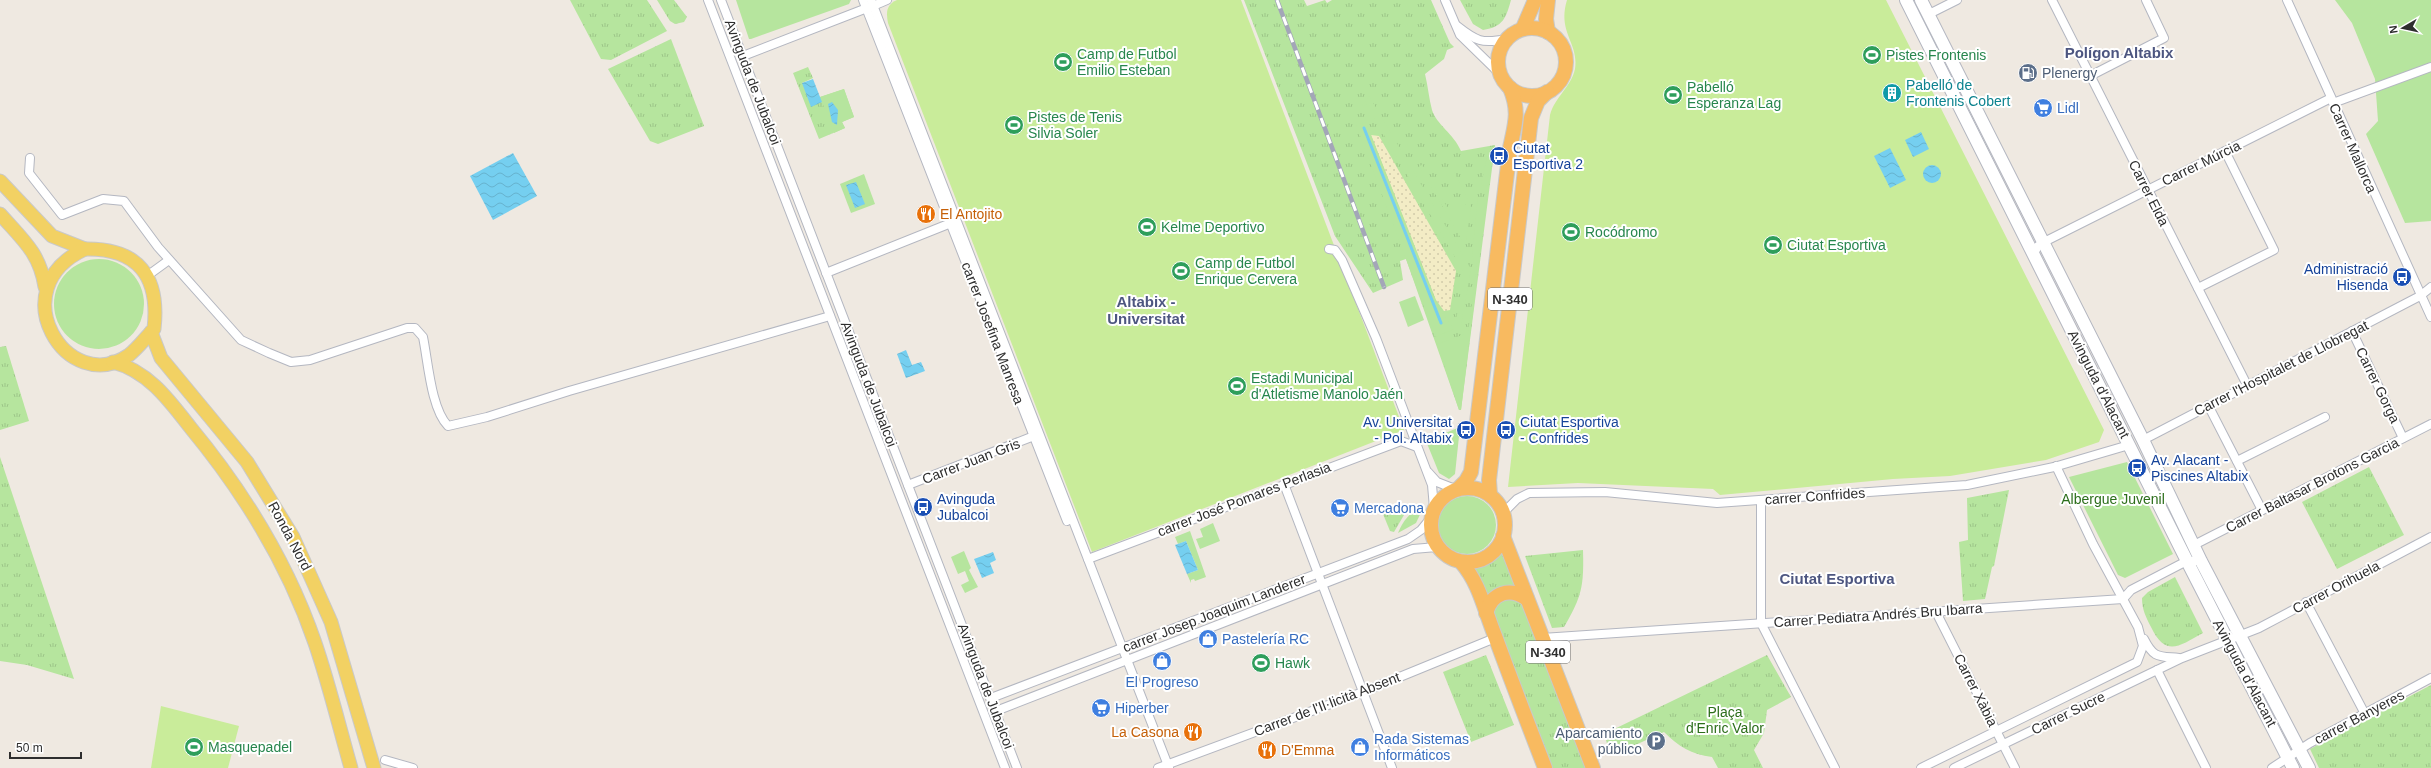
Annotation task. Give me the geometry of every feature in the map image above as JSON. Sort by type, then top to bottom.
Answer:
[{"type":"highway","points":[[1524,28],[1535,0]]},
{"type":"highway","points":[[1500,74],[1498,53],[1506,39],[1524,28],[1536,28],[1548,32],[1546,19],[1548,0]]},
{"type":"highway","name":"N-340","points":[[1490,495],[1489,480],[1531,118],[1538,101],[1562,79],[1566,59],[1559,40],[1548,32]]},
{"type":"highway","name":"N-340","points":[[1432,513],[1443,496],[1457,489],[1466,481],[1471,472],[1510,148],[1517,117],[1516,105],[1510,88],[1500,74]]},
{"type":"highway","points":[[1510,88],[1530,96],[1547,92]]},
{"type":"highway","points":[[1457,489],[1472,487],[1490,495],[1503,513]]},
{"type":"highway","points":[[1432,513],[1433,538],[1437,547]]},
{"type":"highway","name":"N-340","points":[[1503,513],[1503,536],[1593,768]]},
{"type":"highway","points":[[1461,562],[1479,561],[1487,557],[1494,551],[1503,536]]},
{"type":"highway","name":"N-340","points":[[1437,547],[1448,557],[1461,562],[1473,575],[1495,638],[1545,768]]},
{"type":"highway","points":[[1486,613],[1488,605],[1500,594],[1514,592],[1528,599]]},
{"type":"main road","name":"Avinguda d'Alacant","points":[[1906,0],[2187,561],[2291,763]]},
{"type":"main road","name":"Avinguda d'Alacant","points":[[1921,0],[2143,440],[2201,561],[2309,768]]},
{"type":"main road","points":[[0,181],[52,236],[84,249],[103,249],[126,255],[138,264],[147,276],[155,296],[156,311],[154,329],[128,355],[113,362],[94,364],[82,362],[68,355],[47,333],[41,316],[42,296],[54,269],[72,254],[84,249]]},
{"type":"main road","points":[[0,214],[34,251],[45,287]]},
{"type":"main road","name":"Ronda Nord","points":[[151,332],[162,358],[246,462],[277,509],[305,560],[334,628],[374,768]]},
{"type":"main road","name":"Ronda Nord","points":[[113,362],[126,366],[144,375],[179,412],[233,482],[262,529],[291,583],[315,642],[350,768]]},
{"type":"street","name":"Avinguda de Jubalcoi","points":[[708,0],[1004,768]]},
{"type":"street","name":"Avinguda de Jubalcoi","points":[[721,0],[1017,768]]},
{"type":"street","name":"carrer Josefina Manresa","points":[[863,0],[870,5],[1088,559],[1120,649]]},
{"type":"street","points":[[743,56],[870,5],[887,0]]},
{"type":"street","points":[[1445,0],[1455,24],[1469,46],[1500,74]]},
{"type":"street","points":[[1928,14],[1957,0]]},
{"type":"street","name":"Carrer Elda","points":[[2052,0],[2247,385]]},
{"type":"street","points":[[2090,76],[2164,38],[2146,0]]},
{"type":"street","name":"Carrer Mallorca","points":[[2287,0],[2420,296],[2431,317]]},
{"type":"street","name":"carrer Josefina Manresa","points":[[870,5],[951,223],[1034,436],[1120,649]]},
{"type":"street","points":[[1455,24],[1471,37],[1482,42],[1506,39]]},
{"type":"street","name":"Carrer Múrcia","points":[[2033,255],[2038,246],[2044,242],[2225,151],[2332,101],[2431,67]]},
{"type":"street","points":[[2198,288],[2274,250],[2225,151]]},
{"type":"street","points":[[30,158],[29,173],[62,215],[103,199],[124,201],[169,260],[241,340],[291,362],[310,360],[407,328],[415,328],[423,337],[436,405],[441,419],[448,426],[488,417],[569,391],[830,316]]},
{"type":"street","points":[[826,273],[951,223]]},
{"type":"street","points":[[1329,249],[1335,250],[1342,260],[1410,427],[1433,490],[1432,513]]},
{"type":"street","points":[[147,276],[169,260]]},
{"type":"street","name":"Carrer l'Hospitalet de Llobregat","points":[[2143,440],[2420,296],[2431,286]]},
{"type":"street","name":"Carrer Gorga","points":[[2352,331],[2403,438]]},
{"type":"street","points":[[2208,405],[2262,510]]},
{"type":"street","points":[[2237,461],[2325,417]]},
{"type":"street","name":"Carrer Baltasar Brotons Garcia","points":[[2194,546],[2431,424]]},
{"type":"street","points":[[1410,427],[1401,440],[1417,447]]},
{"type":"street","name":"Carrer Juan Gris","points":[[908,485],[1034,436]]},
{"type":"street","name":"carrer José Pomares Perlasia","points":[[1088,559],[1401,440]]},
{"type":"street","name":"carrer Confrides","points":[[1503,513],[1517,499],[1529,493],[1605,492],[1717,503],[1967,485],[2056,466],[2129,445]]},
{"type":"street","points":[[1419,455],[1428,471],[1437,482],[1457,489]]},
{"type":"street","points":[[2056,466],[2071,501],[2138,627]]},
{"type":"street","points":[[1284,484],[1392,768]]},
{"type":"street","points":[[1761,500],[1761,623],[1835,768]]},
{"type":"street","name":"carrer Josep Joaquim Landerer","points":[[991,698],[1408,539],[1421,530],[1432,513]]},
{"type":"street","name":"Carrer Orihuela","points":[[2228,641],[2241,636],[2431,537]]},
{"type":"street","name":"carrer Josep Joaquim Landerer","points":[[996,711],[1128,661],[1418,547],[1437,547]]},
{"type":"street","points":[[2123,599],[2131,590],[2187,561],[2201,561]]},
{"type":"street","name":"Carrer Pediatra Andrés Bru Ibarra","points":[[1542,638],[2123,599]]},
{"type":"street","points":[[2306,602],[2365,714]]},
{"type":"street","name":"Carrer Xàbia","points":[[1936,612],[2015,768]]},
{"type":"street","name":"Carrer Sucre","points":[[2138,627],[2152,652],[2160,657],[2182,658]]},
{"type":"street","name":"Carrer Sucre","points":[[1921,768],[2137,662],[2143,646],[2138,627]]},
{"type":"street","name":"Carrer de l'Il·licità Absent","points":[[1158,768],[1168,766],[1363,692],[1495,638]]},
{"type":"street","name":"Carrer Sucre","points":[[1954,768],[2182,658],[2228,641]]},
{"type":"street","points":[[1120,649],[1128,661],[1168,766]]},
{"type":"street","points":[[2157,670],[2206,768]]},
{"type":"street","name":"carrer Banyeres","points":[[2272,768],[2291,763],[2300,750],[2431,678]]},
{"type":"street","points":[[385,760],[413,768]]},
{"type":"green space","points":[[570,0],[647,0],[667,31],[611,60],[601,59]]},
{"type":"green space","points":[[657,0],[674,0],[687,17],[684,22],[675,24],[670,21]]},
{"type":"green space","points":[[736,0],[851,0],[849,4],[749,39]]},
{"type":"green space","name":"Kelme Deportivo","points":[[897,0],[1241,0],[1404,430],[1092,552],[888,23],[888,9],[893,2]]},
{"type":"green space","points":[[1244,0],[1304,0],[1307,6],[1325,0],[1327,3],[1332,0],[1431,0],[1450,43],[1454,47],[1447,50],[1444,59],[1425,74],[1434,115],[1454,139],[1461,151],[1495,145],[1461,410],[1459,410],[1406,259],[1400,261],[1403,280],[1373,293],[1335,236]]},
{"type":"green space","points":[[1460,0],[1511,0],[1503,21],[1495,27],[1483,30],[1473,24]]},
{"type":"green space","name":"Ciutat Esportiva","points":[[1567,0],[1886,0],[2104,430],[2099,442],[2046,460],[1950,476],[1893,479],[1720,495],[1713,489],[1578,483],[1508,487],[1550,115],[1555,103],[1570,81],[1575,69],[1574,51],[1566,29],[1565,21]]},
{"type":"green space","points":[[2335,0],[2431,0],[2431,221],[2405,223],[2366,134],[2378,121],[2375,79],[2352,23]]},
{"type":"green space","points":[[671,39],[704,126],[658,144],[650,141],[608,69]]},
{"type":"green space","points":[[808,67],[813,78],[802,83],[820,97],[844,89],[854,117],[842,122],[845,128],[819,139],[793,73]]},
{"type":"green space","points":[[844,89],[854,117],[842,122],[845,128],[834,133],[820,97]]},
{"type":"green space","points":[[1369,96],[1471,269],[1461,325],[1456,321],[1464,273],[1365,102]]},
{"type":"green space","points":[[1366,122],[1439,309],[1454,329],[1435,337],[1356,125]]},
{"type":"green space","points":[[1495,145],[1488,186],[1481,185],[1488,152]]},
{"type":"green space","points":[[1422,165],[1450,212],[1466,204],[1451,174],[1454,172],[1471,205],[1466,243],[1463,242],[1419,166]]},
{"type":"green space","points":[[864,174],[875,204],[851,213],[840,184]]},
{"type":"green space","points":[[1478,197],[1487,198],[1461,410],[1459,410],[1437,344],[1468,333],[1477,264],[1472,256]]},
{"type":"green space","points":[[99,259],[116,263],[131,272],[140,287],[144,304],[140,321],[131,336],[116,345],[99,349],[82,345],[67,336],[58,321],[54,304],[58,287],[67,272],[82,263]]},
{"type":"green space","points":[[1415,296],[1424,320],[1408,327],[1399,302]]},
{"type":"green space","points":[[6,346],[29,421],[0,430],[0,347]]},
{"type":"green space","points":[[1460,427],[1455,474],[1449,479],[1439,473],[1426,441]]},
{"type":"green space","points":[[0,457],[74,679],[27,665],[0,661]]},
{"type":"green space","name":"Albergue Juvenil","points":[[2127,462],[2173,554],[2125,578],[2118,575],[2069,477]]},
{"type":"green space","points":[[2369,467],[2404,535],[2337,569],[2302,502]]},
{"type":"green space","points":[[2009,490],[1994,566],[1992,567],[1985,599],[1963,601],[1959,542],[1968,540],[1967,498]]},
{"type":"green space","points":[[1467,496],[1478,498],[1491,509],[1494,514],[1496,525],[1494,536],[1483,549],[1478,552],[1467,554],[1456,552],[1443,541],[1440,536],[1438,525],[1440,514],[1451,501],[1456,498]]},
{"type":"green space","points":[[1424,506],[1416,523],[1398,533],[1408,516]]},
{"type":"green space","points":[[1401,507],[1404,515],[1394,532],[1390,531],[1383,514]]},
{"type":"green space","points":[[1213,523],[1220,541],[1200,549],[1196,539],[1203,537],[1200,529]]},
{"type":"green space","points":[[1190,531],[1206,577],[1195,581],[1194,579],[1191,580],[1191,583],[1187,574],[1198,570],[1186,541],[1178,544],[1175,537]]},
{"type":"green space","points":[[1503,550],[1518,586],[1488,598],[1474,568],[1492,560]]},
{"type":"green space","points":[[1583,550],[1581,590],[1575,607],[1564,627],[1552,628],[1525,556]]},
{"type":"green space","points":[[964,551],[971,568],[969,570],[978,587],[965,593],[961,585],[969,581],[965,571],[958,574],[951,557]]},
{"type":"green space","points":[[2175,577],[2203,633],[2180,645],[2168,646],[2162,643],[2151,627],[2145,613],[2142,598],[2148,592]]},
{"type":"green space","points":[[1508,594],[1523,600],[1589,768],[1551,768],[1491,613],[1496,602]]},
{"type":"green space","points":[[1486,655],[1514,725],[1471,742],[1443,672]]},
{"type":"green space","name":"Plaça d'Enric Valor","points":[[1767,655],[1791,697],[1767,710],[1764,733],[1754,750],[1763,768],[1718,768],[1712,757],[1698,754],[1686,749],[1664,732],[1611,756],[1604,734]]},
{"type":"green space","points":[[2431,685],[2431,768],[2319,768],[2310,749]]},
{"type":"green space","points":[[1713,699],[1721,702],[1724,710],[1721,718],[1713,721],[1705,718],[1702,710],[1705,702]]},
{"type":"green space","name":"Masquepadel","points":[[161,706],[239,726],[228,768],[151,768]]},
{"type":"sand","points":[[1371,135],[1379,136],[1456,271],[1450,310],[1444,311],[1436,300]]},
{"type":"water","points":[[813,79],[822,102],[811,107],[802,83]]},
{"type":"water","points":[[832,102],[838,110],[837,125],[832,122],[828,104]]},
{"type":"water","points":[[1921,132],[1929,149],[1913,157],[1905,140]]},
{"type":"water","points":[[1890,148],[1906,180],[1890,188],[1874,156]]},
{"type":"water","points":[[513,153],[537,196],[493,220],[470,176]]},
{"type":"water","points":[[1932,165],[1938,168],[1941,174],[1938,180],[1932,183],[1926,180],[1923,174],[1926,168]]},
{"type":"water","points":[[856,182],[865,204],[855,208],[846,185]]},
{"type":"water","points":[[906,350],[912,365],[921,362],[925,371],[906,378],[897,354]]},
{"type":"water","points":[[1186,541],[1198,570],[1187,574],[1175,545]]},
{"type":"water","points":[[993,552],[996,560],[990,563],[994,573],[982,578],[974,559]]},
{"type":"waterway","points":[[1364,128],[1441,323]]},
{"type":"railway","points":[[1277,0],[1384,287]]},
{"type":"place","name":"Pistes Frontenis","points":[[1872,55]]},
{"type":"place","name":"Camp de Futbol Emilio Esteban","points":[[1063,62]]},
{"type":"place","name":"Plenergy","points":[[2028,73]]},
{"type":"place","name":"Pabelló de Frontenis Cobert","points":[[1892,93]]},
{"type":"place","name":"Pabelló Esperanza Lag","points":[[1673,95]]},
{"type":"place","name":"Lidl","points":[[2043,108]]},
{"type":"place","name":"Pistes de Tenis Silvia Soler","points":[[1014,125]]},
{"type":"place","name":"Ciutat Esportiva 2","points":[[1499,156]]},
{"type":"place","name":"El Antojito","points":[[926,214]]},
{"type":"place","name":"Kelme Deportivo","points":[[1147,227]]},
{"type":"place","name":"Rocódromo","points":[[1571,232]]},
{"type":"place","name":"Ciutat Esportiva","points":[[1773,245]]},
{"type":"place","name":"Camp de Futbol Enrique Cervera","points":[[1181,271]]},
{"type":"place","name":"Administració Hisenda","points":[[2402,277]]},
{"type":"place","name":"Estadi Municipal d'Atletisme Manolo Jaén","points":[[1237,386]]},
{"type":"place","name":"Av. Universitat - Pol. Altabix","points":[[1466,430]]},
{"type":"place","name":"Ciutat Esportiva - Confrides","points":[[1506,430]]},
{"type":"place","name":"Av. Alacant - Piscines Altabix","points":[[2137,468]]},
{"type":"place","name":"Avinguda Jubalcoi","points":[[923,507]]},
{"type":"place","name":"Mercadona","points":[[1340,508]]},
{"type":"place","name":"Pastelería RC","points":[[1208,639]]},
{"type":"place","name":"El Progreso","points":[[1162,661]]},
{"type":"place","name":"Hawk","points":[[1261,663]]},
{"type":"place","name":"Hiperber","points":[[1101,708]]},
{"type":"place","name":"La Casona","points":[[1193,732]]},
{"type":"place","name":"Aparcamiento público","points":[[1656,741]]},
{"type":"place","name":"Masquepadel","points":[[194,747]]},
{"type":"place","name":"Rada Sistemas Informáticos","points":[[1360,747]]},
{"type":"place","name":"D'Emma","points":[[1267,750]]},
{"type":"district","name":"Polígon Altabix","points":[[2119,53]]},
{"type":"district","name":"Altabix - Universitat","points":[[1146,310]]},
{"type":"district","name":"Ciutat Esportiva","points":[[1837,579]]}]
